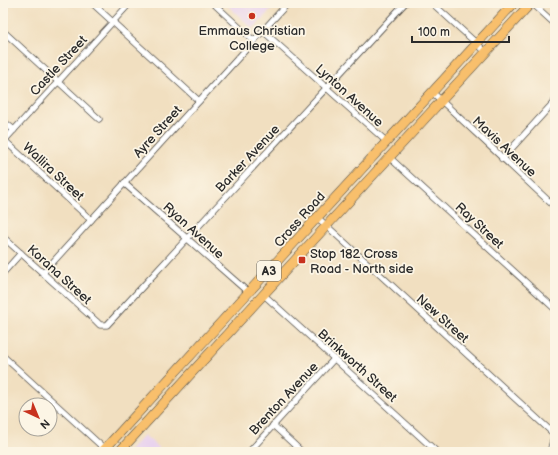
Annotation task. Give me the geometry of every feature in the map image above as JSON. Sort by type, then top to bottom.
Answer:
[{"type":"highway","name":"Cross Road","points":[[105,451],[514,3]]},
{"type":"highway","name":"Cross Road","points":[[119,452],[532,3]]},
{"type":"highway","points":[[217,328],[220,337],[224,338]]},
{"type":"highway","points":[[205,340],[213,341],[217,346]]},
{"type":"street","points":[[92,3],[199,101]]},
{"type":"street","name":"Castle Street","points":[[4,141],[130,3]]},
{"type":"street","points":[[213,3],[254,41]]},
{"type":"street","name":"Ayre Street","points":[[43,273],[288,3]]},
{"type":"street","name":"Barker Avenue","points":[[103,326],[111,322],[405,3]]},
{"type":"street","points":[[432,3],[486,52]]},
{"type":"street","points":[[532,3],[555,24]]},
{"type":"street","points":[[3,31],[99,119]]},
{"type":"street","name":"Lynton Avenue","points":[[263,32],[386,142]]},
{"type":"street","name":"Mavis Avenue","points":[[432,92],[555,207]]},
{"type":"street","points":[[502,159],[555,101]]},
{"type":"street","name":"Wallira Street","points":[[3,121],[14,130]]},
{"type":"street","name":"Wallira Street","points":[[4,141],[90,220]]},
{"type":"street","name":"Ray Street","points":[[389,157],[555,310]]},
{"type":"street","name":"Ryan Avenue","points":[[124,183],[249,293]]},
{"type":"street","name":"New Street","points":[[318,218],[555,433]]},
{"type":"street","name":"Korana Street","points":[[3,237],[96,322],[103,326]]},
{"type":"street","points":[[3,273],[21,253]]},
{"type":"street","name":"Brinkworth Street","points":[[264,294],[437,452]]},
{"type":"street","points":[[3,356],[105,451]]},
{"type":"street","name":"Brenton Avenue","points":[[248,452],[334,359]]},
{"type":"street","points":[[273,425],[302,452]]},
{"type":"street","points":[[550,452],[555,433]]},
{"type":"shaded area","name":"Emmaus Christian College","points":[[225,3],[277,3],[253,29]]},
{"type":"shaded area","points":[[144,435],[164,452],[128,452]]},
{"type":"place","name":"Emmaus Christian College","points":[[252,16]]},
{"type":"place","name":"Stop 182 Cross Road - North side","points":[[302,260]]}]
